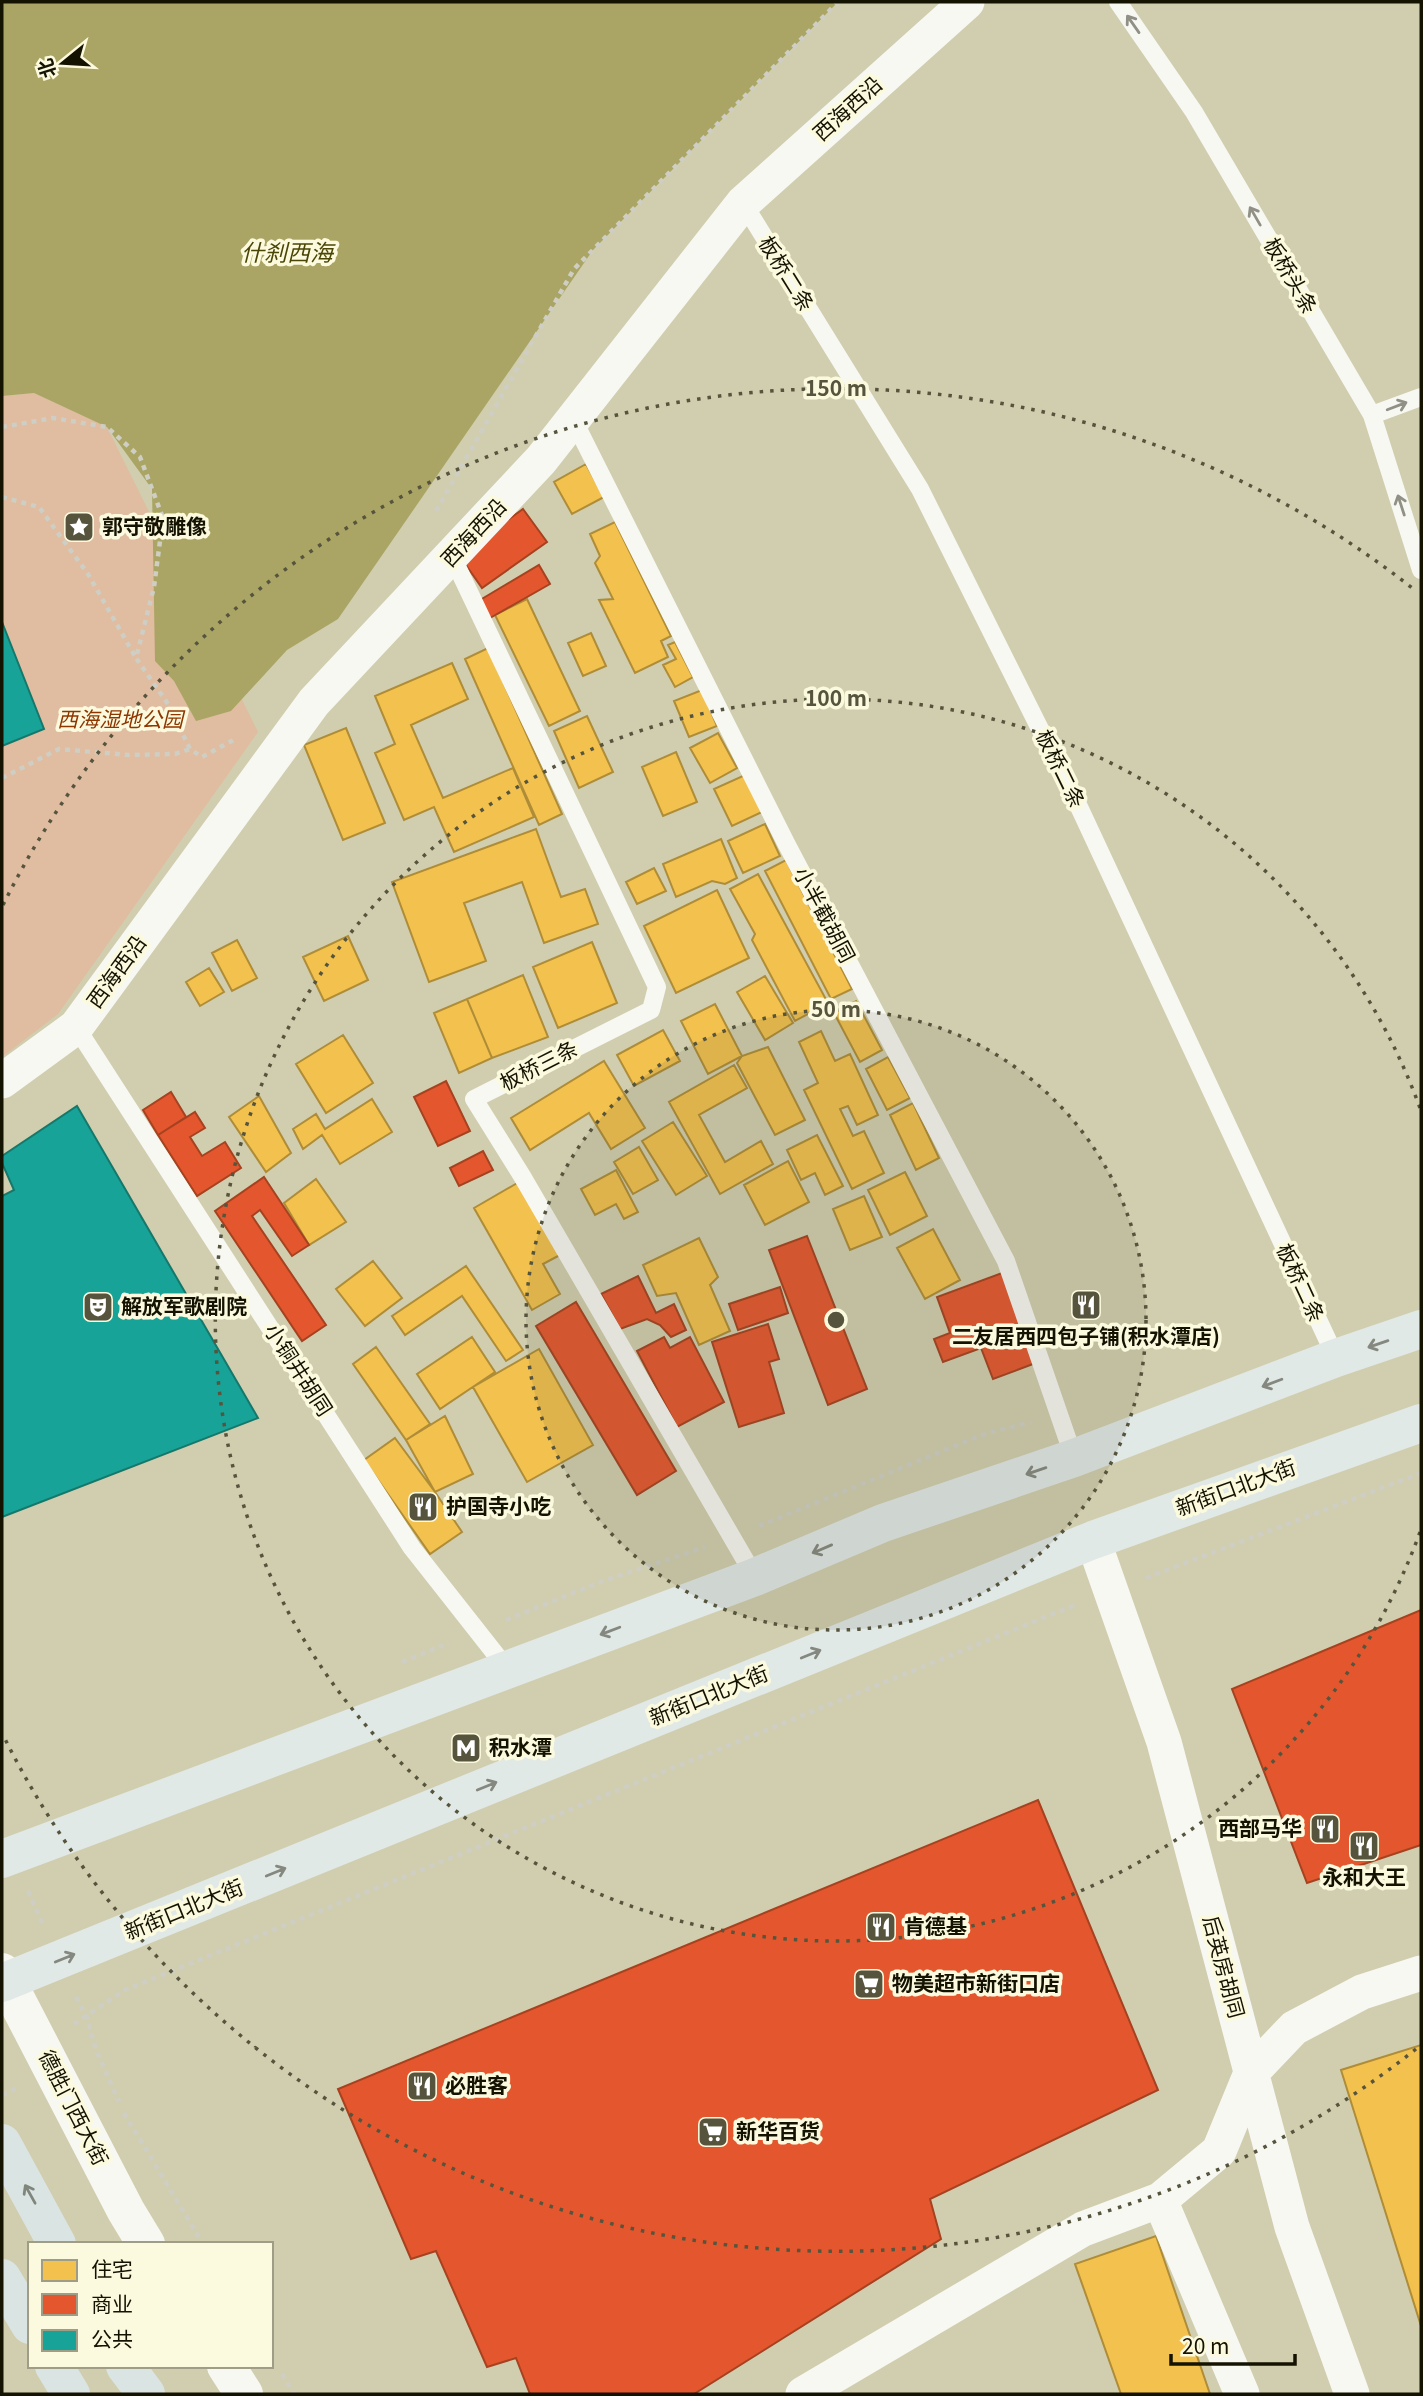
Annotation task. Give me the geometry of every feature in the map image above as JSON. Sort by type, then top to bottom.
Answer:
[{"type":"highway","points":[[2,2143],[56,2242]]},
{"type":"highway","points":[[2,2278],[28,2322]]},
{"type":"highway","points":[[55,2368],[71,2394]]},
{"type":"highway","points":[[126,2368],[146,2394]]},
{"type":"main road","points":[[7,1857],[755,1577],[883,1523],[1074,1458],[1421,1329]]},
{"type":"main road","name":"新街口北大街","points":[[3,1979],[58,1961],[1093,1540],[1421,1423]]},
{"type":"street","name":"西海西沿","points":[[2,1081],[76,1027],[314,702],[541,460],[743,203],[967,2]]},
{"type":"street","name":"后英房胡同","points":[[1093,1540],[1164,1742],[1292,2227],[1352,2394]]},
{"type":"street","points":[[803,2394],[1083,2229],[1160,2200],[1219,2151],[1251,2073],[1294,2028],[1362,1992],[1421,1973]]},
{"type":"street","name":"德胜门西大街","points":[[3,1979],[145,2242]]},
{"type":"street","points":[[1160,2200],[1242,2394]]},
{"type":"street","points":[[227,2368],[244,2394]]},
{"type":"lane","name":"板桥头条","points":[[1118,2],[1194,112],[1372,415],[1421,570]]},
{"type":"lane","name":"板桥二条","points":[[743,203],[920,489],[1080,809],[1336,1359]]},
{"type":"lane","points":[[1372,415],[1421,397]]},
{"type":"lane","name":"小半截胡同","points":[[573,419],[786,843],[1006,1261],[1074,1458]]},
{"type":"lane","name":"板桥三条","points":[[452,556],[657,987],[651,1010],[474,1099],[535,1198],[755,1577]]},
{"type":"lane","name":"小铜井胡同","points":[[76,1027],[412,1548],[508,1670]]},
{"type":"path","points":[[430,522],[574,269],[838,2]]},
{"type":"path","points":[[2,427],[53,418],[107,427],[140,457],[163,518],[154,587],[136,658]]},
{"type":"path","points":[[2,497],[39,507],[88,574],[136,658],[169,704],[190,749],[202,757],[224,747],[246,731]]},
{"type":"path","points":[[2,778],[59,749],[129,755],[175,754],[190,749]]},
{"type":"path","points":[[39,2042],[87,2018],[125,1990],[1111,1591],[1421,1473]]},
{"type":"path","points":[[7,1857],[87,2018],[96,2050],[121,2106],[202,2242]]},
{"type":"green space","name":"西海湿地公园","points":[[34,393],[107,427],[258,732],[58,1014],[2,1057],[2,396]]},
{"type":"water","name":"什刹西海","points":[[2,2],[838,2],[593,250],[338,619],[287,650],[231,711],[196,721],[174,681],[155,661],[152,489],[107,427],[34,393],[2,396]]},
{"type":"building: 住宅","points":[[586,464],[604,497],[572,514],[554,482]]},
{"type":"building: 住宅","points":[[615,522],[671,636],[661,641],[668,657],[635,673],[599,600],[613,599],[595,563],[600,556],[590,534]]},
{"type":"building: 住宅","points":[[527,599],[580,711],[549,726],[495,615]]},
{"type":"building: 住宅","points":[[591,633],[606,666],[583,676],[568,643]]},
{"type":"building: 住宅","points":[[675,642],[693,677],[675,687],[663,665],[676,659],[668,645]]},
{"type":"building: 住宅","points":[[488,648],[562,814],[539,825],[465,659]]},
{"type":"building: 住宅","points":[[452,663],[468,699],[411,725],[443,798],[513,768],[534,817],[454,852],[434,807],[404,820],[375,753],[395,744],[375,696]]},
{"type":"building: 住宅","points":[[702,690],[717,726],[689,737],[674,701]]},
{"type":"building: 住宅","points":[[587,716],[613,772],[579,788],[554,731]]},
{"type":"building: 住宅","points":[[346,728],[385,823],[343,840],[304,745]]},
{"type":"building: 住宅","points":[[718,733],[737,768],[710,783],[690,748]]},
{"type":"building: 住宅","points":[[676,752],[697,802],[663,816],[642,767]]},
{"type":"building: 住宅","points":[[745,775],[762,812],[732,826],[714,789]]},
{"type":"building: 住宅","points":[[765,824],[780,856],[743,873],[728,841]]},
{"type":"building: 住宅","points":[[536,829],[561,897],[585,889],[598,924],[544,943],[522,882],[464,903],[486,961],[429,982],[392,882]]},
{"type":"building: 住宅","points":[[721,839],[737,878],[725,884],[712,881],[676,897],[663,864]]},
{"type":"building: 住宅","points":[[786,860],[852,989],[831,999],[765,871]]},
{"type":"building: 住宅","points":[[654,868],[666,891],[637,904],[626,882]]},
{"type":"building: 住宅","points":[[758,874],[828,1003],[795,1021],[752,940],[755,934],[730,889]]},
{"type":"building: 住宅","points":[[717,890],[749,958],[676,993],[644,926]]},
{"type":"building: 住宅","points":[[348,936],[368,980],[324,1001],[303,957]]},
{"type":"building: 住宅","points":[[237,940],[257,978],[232,991],[212,953]]},
{"type":"building: 住宅","points":[[592,942],[617,1003],[558,1028],[533,967]]},
{"type":"building: 住宅","points":[[209,968],[224,992],[200,1006],[186,982]]},
{"type":"building: 住宅","points":[[523,975],[548,1037],[492,1058],[467,999]]},
{"type":"building: 住宅","points":[[765,976],[793,1023],[765,1040],[737,992]]},
{"type":"building: 住宅","points":[[467,999],[492,1058],[459,1073],[434,1013]]},
{"type":"building: 住宅","points":[[856,1001],[882,1050],[860,1062],[834,1013]]},
{"type":"building: 住宅","points":[[715,1004],[742,1056],[708,1074],[681,1021]]},
{"type":"building: 住宅","points":[[663,1030],[680,1061],[634,1086],[617,1055]]},
{"type":"building: 住宅","points":[[821,1031],[835,1061],[850,1054],[878,1115],[857,1125],[848,1106],[840,1109],[853,1136],[864,1131],[884,1173],[852,1189],[804,1090],[818,1083],[799,1042]]},
{"type":"building: 住宅","points":[[343,1035],[373,1083],[326,1113],[296,1064]]},
{"type":"building: 住宅","points":[[768,1047],[805,1120],[775,1135],[737,1063],[742,1056]]},
{"type":"building: 住宅","points":[[888,1057],[910,1098],[887,1110],[866,1069]]},
{"type":"building: 住宅","points":[[604,1061],[645,1128],[611,1149],[589,1113],[530,1150],[511,1118]]},
{"type":"building: 住宅","points":[[734,1065],[747,1088],[699,1115],[725,1162],[761,1141],[773,1164],[720,1194],[669,1102]]},
{"type":"building: 住宅","points":[[259,1096],[291,1153],[266,1172],[229,1117]]},
{"type":"building: 住宅","points":[[372,1099],[392,1132],[340,1164],[322,1135],[303,1149],[293,1129],[316,1114],[325,1129]]},
{"type":"building: 住宅","points":[[913,1103],[939,1158],[916,1170],[890,1115]]},
{"type":"building: 住宅","points":[[673,1122],[707,1176],[676,1195],[642,1141]]},
{"type":"building: 住宅","points":[[817,1135],[843,1186],[825,1195],[815,1173],[801,1180],[787,1150]]},
{"type":"building: 住宅","points":[[639,1147],[658,1180],[633,1194],[614,1162]]},
{"type":"building: 住宅","points":[[788,1161],[809,1202],[765,1225],[744,1185]]},
{"type":"building: 住宅","points":[[616,1170],[638,1212],[624,1219],[616,1204],[595,1215],[581,1189]]},
{"type":"building: 住宅","points":[[905,1172],[927,1216],[890,1235],[868,1190]]},
{"type":"building: 住宅","points":[[316,1179],[346,1222],[309,1245],[284,1203]]},
{"type":"building: 住宅","points":[[519,1182],[560,1255],[543,1264],[560,1294],[532,1310],[474,1208]]},
{"type":"building: 住宅","points":[[864,1196],[882,1237],[850,1250],[833,1209]]},
{"type":"building: 住宅","points":[[933,1229],[960,1280],[925,1299],[897,1248]]},
{"type":"building: 住宅","points":[[699,1238],[718,1277],[710,1285],[730,1331],[699,1345],[676,1293],[657,1296],[643,1265]]},
{"type":"building: 住宅","points":[[373,1261],[402,1298],[365,1326],[336,1289]]},
{"type":"building: 住宅","points":[[466,1266],[523,1350],[506,1361],[462,1296],[405,1335],[392,1316]]},
{"type":"building: 住宅","points":[[472,1337],[495,1372],[440,1409],[417,1374]]},
{"type":"building: 住宅","points":[[376,1347],[430,1424],[406,1440],[353,1364]]},
{"type":"building: 住宅","points":[[539,1349],[593,1445],[527,1482],[473,1387]]},
{"type":"building: 住宅","points":[[445,1416],[473,1474],[435,1492],[406,1440]]},
{"type":"building: 住宅","points":[[395,1438],[462,1532],[430,1554],[364,1460]]},
{"type":"building: 住宅","points":[[1421,2045],[1421,2326],[1341,2070]]},
{"type":"building: 住宅","points":[[1156,2236],[1210,2394],[1121,2394],[1075,2264]]},
{"type":"building: 商业","points":[[523,509],[547,542],[482,588],[459,555]]},
{"type":"building: 商业","points":[[539,565],[550,584],[490,618],[480,600]]},
{"type":"building: 商业","points":[[446,1081],[470,1131],[438,1146],[414,1097]]},
{"type":"building: 商业","points":[[171,1092],[186,1117],[158,1135],[143,1110]]},
{"type":"building: 商业","points":[[195,1112],[205,1128],[190,1137],[202,1156],[225,1142],[241,1168],[197,1196],[158,1135]]},
{"type":"building: 商业","points":[[483,1151],[493,1170],[459,1186],[450,1168]]},
{"type":"building: 商业","points":[[264,1177],[309,1245],[292,1256],[260,1210],[252,1216],[326,1325],[302,1341],[215,1211]]},
{"type":"building: 商业","points":[[807,1236],[867,1389],[828,1405],[769,1250]]},
{"type":"building: 商业","points":[[1002,1273],[1036,1363],[993,1379],[981,1348],[943,1362],[934,1339],[950,1333],[937,1297]]},
{"type":"building: 商业","points":[[638,1276],[656,1313],[674,1304],[686,1330],[671,1337],[660,1325],[647,1319],[620,1329],[601,1294]]},
{"type":"building: 商业","points":[[780,1287],[788,1313],[738,1330],[729,1304]]},
{"type":"building: 商业","points":[[576,1302],[676,1471],[637,1495],[536,1326]]},
{"type":"building: 商业","points":[[768,1324],[779,1359],[769,1362],[784,1413],[739,1427],[712,1342]]},
{"type":"building: 商业","points":[[664,1337],[670,1348],[690,1337],[724,1402],[677,1427],[637,1351]]},
{"type":"building: 商业","points":[[1421,1610],[1421,1845],[1307,1883],[1232,1689]]},
{"type":"building: 商业","name":"新华百货","points":[[1038,1800],[1158,2090],[930,2199],[941,2239],[694,2394],[530,2394],[516,2358],[487,2367],[436,2251],[411,2259],[338,2089]]},
{"type":"building: 公共","points":[[2,622],[44,729],[2,746]]},
{"type":"building: 公共","name":"解放军歌剧院","points":[[77,1106],[258,1418],[2,1517],[2,1196],[14,1190],[2,1163],[2,1156]]},
{"type":"place","name":"郭守敬雕像","points":[[79,527]]},
{"type":"place","name":"二友居西四包子铺(积水潭店)","points":[[1086,1305]]},
{"type":"place","name":"解放军歌剧院","points":[[98,1307]]},
{"type":"place","name":"护国寺小吃","points":[[423,1507]]},
{"type":"place","name":"积水潭","points":[[466,1748]]},
{"type":"place","name":"西部马华","points":[[1325,1829]]},
{"type":"place","name":"永和大王","points":[[1364,1846]]},
{"type":"place","name":"肯德基","points":[[881,1927]]},
{"type":"place","name":"物美超市新街口店","points":[[869,1984]]},
{"type":"place","name":"必胜客","points":[[422,2086]]},
{"type":"place","name":"新华百货","points":[[713,2132]]}]
